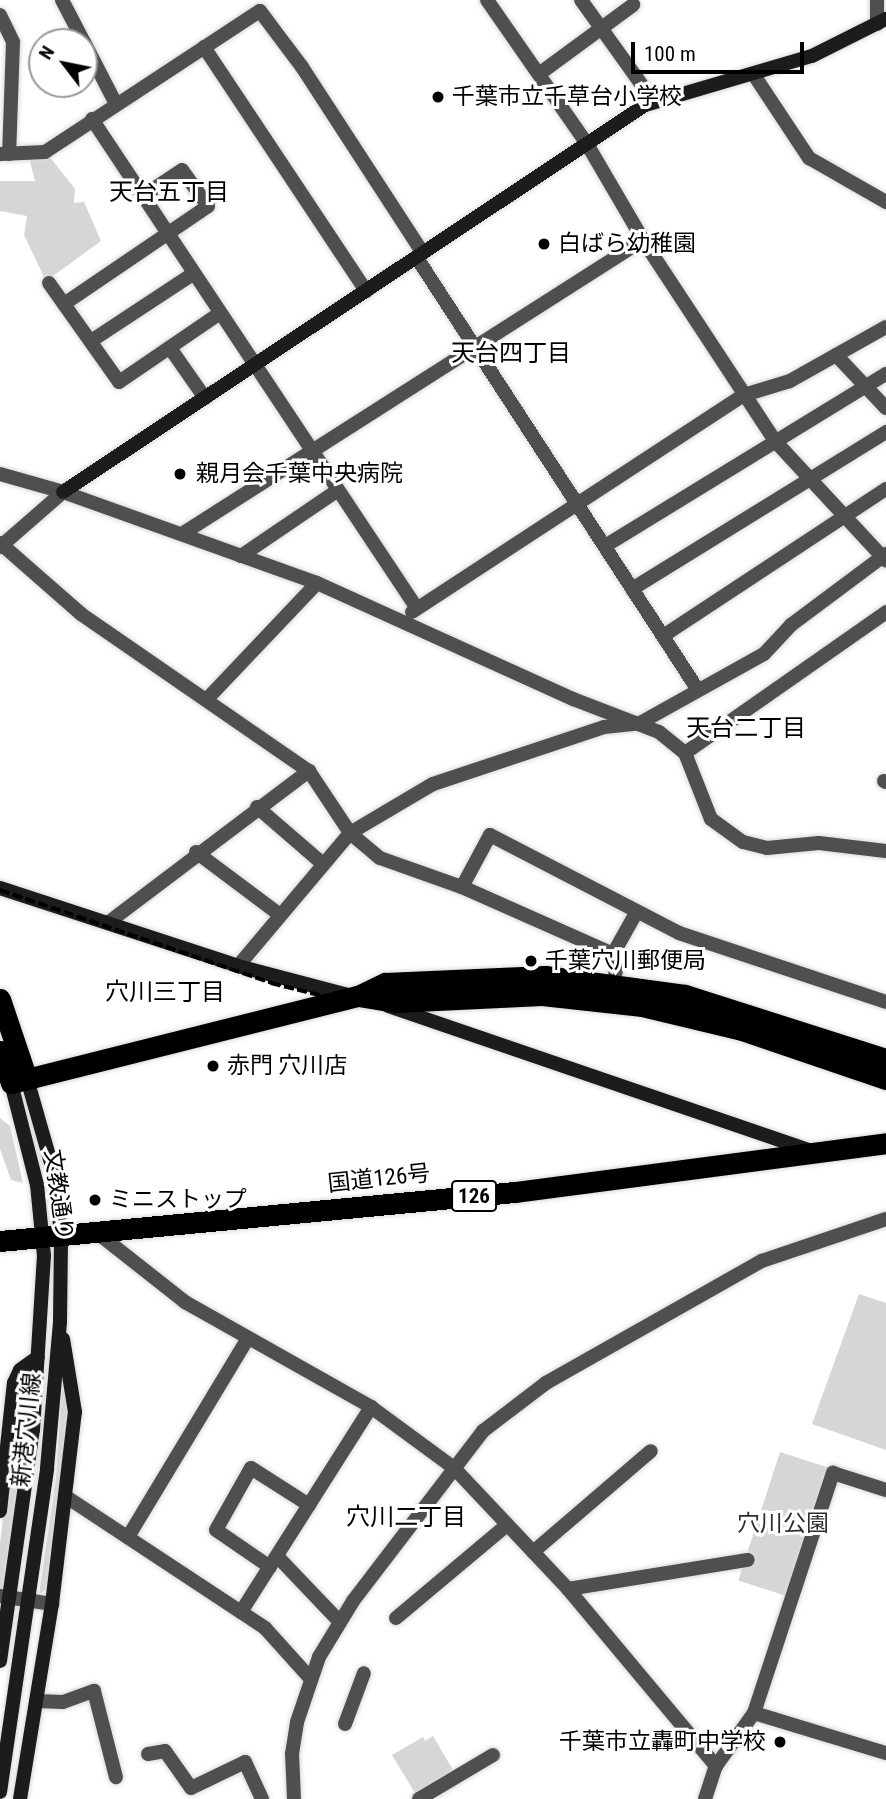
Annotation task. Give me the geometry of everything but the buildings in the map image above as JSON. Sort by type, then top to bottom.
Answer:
[{"type":"highway","points":[[19,1081],[358,996],[385,983],[435,977],[545,976],[614,983],[718,1003],[886,1059]]},
{"type":"highway","points":[[358,996],[395,1002],[542,995],[642,1006],[732,1027],[886,1079]]},
{"type":"highway","points":[[0,999],[19,1081]]},
{"type":"highway","points":[[0,1051],[19,1081]]},
{"type":"highway","name":"国道126号","points":[[0,1241],[502,1193],[886,1143]]},
{"type":"street","points":[[62,0],[77,28]]},
{"type":"street","points":[[581,0],[654,102]]},
{"type":"street","points":[[614,983],[617,962],[613,954],[462,887],[393,864],[350,833],[309,771],[208,698],[81,614],[1,545],[63,492],[654,102],[812,56],[881,21],[877,0]]},
{"type":"street","points":[[238,965],[350,833],[433,785],[604,727],[640,723],[764,654],[791,625],[885,557],[775,441],[643,240],[587,144],[489,1]]},
{"type":"street","points":[[539,74],[633,5]]},
{"type":"street","points":[[0,15],[13,42],[5,154],[45,152],[260,11],[302,67],[475,347],[698,690]]},
{"type":"street","points":[[204,47],[366,291]]},
{"type":"street","points":[[98,69],[116,104]]},
{"type":"street","points":[[754,75],[808,158],[886,202]]},
{"type":"street","points":[[92,119],[416,607]]},
{"type":"street","points":[[64,304],[208,206],[182,170],[143,196]]},
{"type":"street","points":[[182,534],[643,240]]},
{"type":"street","points":[[91,341],[194,273]]},
{"type":"street","points":[[49,283],[119,382],[220,313]]},
{"type":"street","points":[[405,621],[416,607],[744,395],[790,381],[886,327]]},
{"type":"street","points":[[170,348],[205,398]]},
{"type":"street","points":[[836,355],[886,408]]},
{"type":"street","points":[[605,546],[886,374]]},
{"type":"street","points":[[632,589],[886,432]]},
{"type":"street","points":[[0,474],[63,492],[317,583],[573,699],[640,723],[685,753],[711,819],[743,842],[767,848],[819,843],[886,851]]},
{"type":"street","points":[[663,636],[886,489]]},
{"type":"street","points":[[240,556],[338,490]]},
{"type":"street","points":[[208,698],[317,583]]},
{"type":"street","points":[[685,753],[886,612]]},
{"type":"street","points":[[109,922],[196,852],[309,771]]},
{"type":"street","points":[[257,807],[323,864]]},
{"type":"street","points":[[462,887],[490,835],[636,914],[679,933],[886,1002]]},
{"type":"street","points":[[196,852],[279,914]]},
{"type":"street","points":[[0,888],[238,965],[358,996],[816,1153]]},
{"type":"street","points":[[613,954],[636,914]]},
{"type":"street","name":"文教通り","points":[[19,1081],[49,1145],[51,1235],[60,1321]]},
{"type":"street","points":[[294,1799],[292,1754],[311,1679],[339,1621],[483,1431],[546,1383],[762,1261],[886,1219]]},
{"type":"street","points":[[94,1230],[185,1302],[371,1406],[454,1468],[568,1589],[716,1766]]},
{"type":"street","name":"文教通り","points":[[38,1357],[51,1235]]},
{"type":"street","points":[[20,1799],[52,1604],[75,1412],[60,1321]]},
{"type":"street","name":"新港穴川線","points":[[0,1792],[47,1468],[60,1321]]},
{"type":"street","points":[[128,1537],[248,1338]]},
{"type":"street","points":[[0,1511],[14,1383],[20,1370],[38,1357]]},
{"type":"street","name":"新港穴川線","points":[[0,1661],[27,1477],[38,1357]]},
{"type":"street","points":[[241,1612],[371,1406]]},
{"type":"street","points":[[533,1552],[651,1451]]},
{"type":"street","points":[[309,1505],[251,1468],[216,1530],[274,1561],[339,1621]]},
{"type":"street","points":[[705,1799],[716,1766],[754,1713],[833,1473],[886,1490]]},
{"type":"street","points":[[65,1496],[265,1628],[311,1679]]},
{"type":"street","points":[[396,1618],[507,1524]]},
{"type":"street","points":[[568,1589],[748,1560]]},
{"type":"street","points":[[0,1596],[52,1604]]},
{"type":"street","points":[[345,1724],[364,1674]]},
{"type":"street","points":[[36,1701],[63,1702],[94,1691],[116,1777]]},
{"type":"street","points":[[754,1713],[886,1753]]},
{"type":"street","points":[[148,1754],[165,1751],[191,1788],[245,1762],[262,1799]]},
{"type":"street","points":[[419,1799],[493,1755]]},
{"type":"green space","points":[[49,156],[75,189],[74,203],[84,202],[101,241],[46,281],[24,235],[27,216],[0,211],[0,181],[35,181],[29,158]]},
{"type":"green space","points":[[0,1118],[10,1126],[23,1183],[11,1180],[0,1149]]},
{"type":"green space","points":[[859,1294],[886,1303],[886,1450],[812,1424]]},
{"type":"green space","points":[[63,1371],[69,1411],[47,1589],[39,1594],[56,1478]]},
{"type":"green space","points":[[24,1375],[29,1375],[24,1443],[0,1619],[0,1543],[20,1381]]},
{"type":"green space","name":"穴川公園","points":[[780,1452],[829,1468],[788,1596],[738,1580]]},
{"type":"green space","points":[[433,1736],[453,1770],[415,1793],[392,1755],[423,1737],[425,1741]]},
{"type":"railway","points":[[0,890],[271,983],[327,997],[542,991],[642,1001],[713,1016],[886,1074]]},
{"type":"railway","points":[[410,988],[505,980],[546,982]]},
{"type":"place","name":"千葉市立千草台小学校","points":[[438,97]]},
{"type":"place","name":"白ばら幼稚園","points":[[544,244]]},
{"type":"place","name":"親月会千葉中央病院","points":[[180,474]]},
{"type":"place","name":"千葉穴川郵便局","points":[[531,961]]},
{"type":"place","name":"赤門 穴川店","points":[[213,1066]]},
{"type":"place","name":"ミニストップ","points":[[95,1200]]},
{"type":"place","name":"千葉市立轟町中学校","points":[[780,1742]]},
{"type":"district","name":"天台五丁目","points":[[169,193]]},
{"type":"district","name":"天台四丁目","points":[[511,354]]},
{"type":"district","name":"天台二丁目","points":[[746,729]]},
{"type":"district","name":"穴川三丁目","points":[[165,993]]},
{"type":"district","name":"穴川二丁目","points":[[406,1518]]}]
